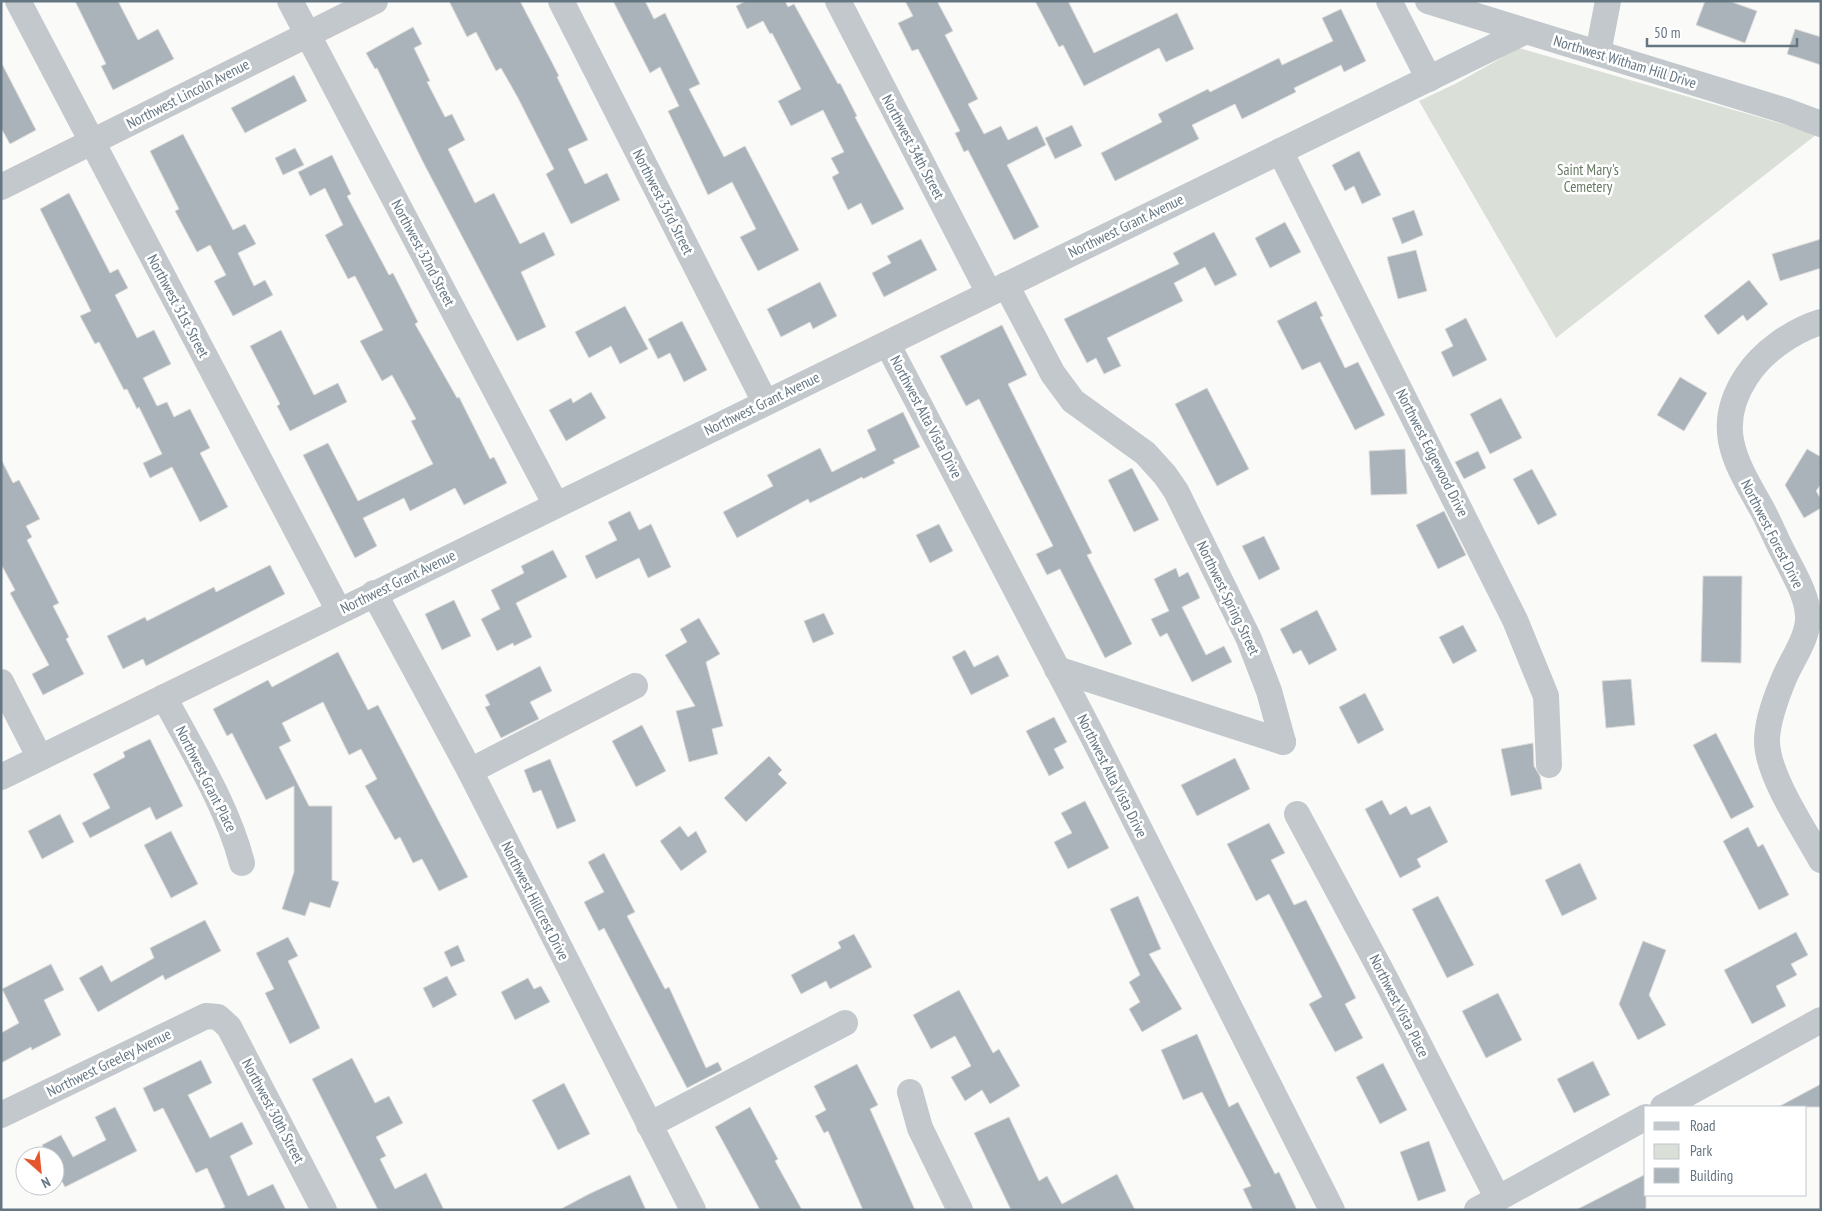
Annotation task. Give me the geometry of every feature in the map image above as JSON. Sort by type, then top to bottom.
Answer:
[{"type":"street","name":"Northwest 31st Street","points":[[18,1],[339,611]]},
{"type":"street","name":"Northwest 32nd Street","points":[[290,1],[556,505]]},
{"type":"street","name":"Northwest Lincoln Avenue","points":[[1,187],[376,1]]},
{"type":"street","name":"Northwest 33rd Street","points":[[562,1],[765,402]]},
{"type":"street","name":"Northwest 34th Street","points":[[838,1],[998,289]]},
{"type":"street","points":[[1389,1],[1429,79]]},
{"type":"street","name":"Northwest Witham Hill Drive","points":[[1428,1],[1786,111],[1821,124]]},
{"type":"street","points":[[1598,53],[1608,1]]},
{"type":"street","name":"Northwest Grant Avenue","points":[[1,777],[765,402],[888,345],[998,289],[1524,32]]},
{"type":"street","name":"Northwest Edgewood Drive","points":[[1280,151],[1515,620],[1546,696],[1549,765]]},
{"type":"street","name":"Northwest Spring Street","points":[[998,289],[1053,374],[1074,401],[1145,453],[1165,475],[1176,491],[1249,640],[1269,691],[1283,742],[1057,669]]},
{"type":"street","name":"Northwest Forest Drive","points":[[1821,322],[1784,340],[1750,371],[1740,386],[1731,411],[1729,431],[1735,462],[1799,584],[1807,606],[1808,618],[1805,633],[1782,683],[1768,726],[1767,740],[1768,755],[1775,776],[1821,860]]},
{"type":"street","name":"Northwest Alta Vista Drive","points":[[888,345],[1057,669],[1332,1210]]},
{"type":"street","name":"Northwest Hillcrest Drive","points":[[374,593],[470,771],[694,1210]]},
{"type":"street","points":[[1,682],[40,758]]},
{"type":"street","points":[[470,771],[635,686]]},
{"type":"street","name":"Northwest Grant Place","points":[[164,698],[237,841],[242,863]]},
{"type":"street","name":"Northwest Vista Place","points":[[1297,814],[1386,980],[1488,1204]]},
{"type":"street","name":"Northwest Greeley Avenue","points":[[1,1115],[206,1016],[218,1017]]},
{"type":"street","name":"Northwest 30th Street","points":[[218,1017],[229,1027],[324,1210]]},
{"type":"street","points":[[1666,1106],[1821,1020]]},
{"type":"street","points":[[649,1125],[845,1023]]},
{"type":"street","points":[[910,1092],[920,1128],[960,1210]]},
{"type":"street","points":[[1488,1204],[1644,1118]]},
{"type":"green space","name":"Saint Mary's Cemetery","points":[[1519,48],[1817,134],[1556,338],[1419,101],[1457,83]]},
{"type":"building","points":[[75,1],[118,1],[138,40],[158,29],[174,59],[113,90],[101,66],[106,64]]},
{"type":"building","points":[[449,1],[520,1],[559,76],[557,77],[588,140],[568,149],[585,184],[607,173],[620,200],[571,224],[546,174],[554,169],[518,98],[501,68],[496,71],[476,32],[467,37]]},
{"type":"building","points":[[613,1],[645,1],[654,19],[665,13],[700,84],[689,89],[724,157],[745,146],[799,250],[758,271],[740,237],[756,229],[732,182],[708,195],[668,111],[679,106],[660,67],[650,73]]},
{"type":"building","points":[[746,1],[785,1],[788,7],[794,4],[838,84],[840,83],[857,116],[855,117],[904,209],[872,225],[861,203],[848,210],[832,177],[839,173],[831,158],[844,152],[823,110],[791,126],[778,101],[801,89],[772,33],[770,34],[763,21],[747,29],[736,6]]},
{"type":"building","points":[[905,1],[937,1],[953,31],[945,35],[978,99],[968,104],[984,134],[1001,126],[1008,140],[1037,126],[1046,145],[1007,165],[1039,227],[1014,240],[968,150],[964,152],[955,133],[960,131],[918,49],[912,51],[898,23],[913,16]]},
{"type":"building","points":[[1035,1],[1068,1],[1094,53],[1177,13],[1194,49],[1166,62],[1159,48],[1084,86],[1063,45],[1059,47]]},
{"type":"building","points":[[1705,1],[1729,1],[1757,11],[1745,43],[1696,25]]},
{"type":"building","points":[[1341,9],[1366,61],[1344,72],[1341,65],[1294,88],[1296,92],[1242,119],[1235,104],[1192,125],[1199,139],[1115,181],[1101,153],[1162,122],[1158,114],[1208,89],[1210,92],[1279,58],[1282,65],[1333,41],[1322,18]]},
{"type":"building","points":[[413,27],[422,44],[414,48],[430,81],[427,82],[445,117],[452,114],[465,140],[448,149],[475,203],[494,193],[520,244],[544,232],[555,255],[521,272],[546,327],[517,341],[423,162],[377,68],[375,69],[366,53]]},
{"type":"building","points":[[1795,29],[1821,37],[1821,65],[1787,54]]},
{"type":"building","points":[[1,62],[36,130],[10,144],[1,128]]},
{"type":"building","points":[[294,75],[307,101],[245,133],[231,108]]},
{"type":"building","points":[[1072,125],[1082,146],[1055,159],[1045,138]]},
{"type":"building","points":[[183,134],[233,230],[245,224],[256,244],[238,253],[254,286],[265,280],[273,295],[233,316],[214,281],[226,275],[210,245],[197,252],[175,211],[179,209],[150,151]]},
{"type":"building","points":[[295,148],[304,165],[283,175],[275,158]]},
{"type":"building","points":[[1359,151],[1381,195],[1362,204],[1354,186],[1345,191],[1332,165]]},
{"type":"building","points":[[332,155],[351,194],[347,196],[389,275],[393,273],[418,322],[415,324],[457,398],[459,397],[490,459],[494,457],[507,483],[464,505],[455,488],[410,511],[404,498],[363,518],[377,546],[355,558],[303,455],[328,443],[358,501],[433,464],[411,421],[416,419],[392,375],[382,381],[360,341],[383,330],[355,276],[348,279],[325,235],[343,225],[325,188],[310,196],[298,172]]},
{"type":"building","points":[[69,193],[110,273],[118,269],[128,288],[115,295],[137,338],[154,330],[171,364],[143,378],[157,406],[167,402],[174,417],[190,409],[210,448],[200,453],[228,507],[200,522],[172,467],[150,478],[143,463],[162,454],[139,407],[137,409],[127,389],[124,390],[99,342],[95,344],[80,316],[91,311],[40,209]]},
{"type":"building","points":[[1414,210],[1423,235],[1402,244],[1392,218]]},
{"type":"building","points":[[1285,222],[1301,252],[1270,268],[1255,238]]},
{"type":"building","points":[[1214,232],[1237,275],[1215,286],[1205,267],[1174,283],[1183,301],[1107,338],[1121,366],[1104,374],[1096,358],[1087,363],[1064,319],[1179,264],[1173,253]]},
{"type":"building","points":[[921,239],[937,270],[884,297],[872,273],[891,263],[887,256]]},
{"type":"building","points":[[1821,239],[1821,268],[1780,281],[1772,254]]},
{"type":"building","points":[[1416,250],[1427,291],[1398,299],[1387,257]]},
{"type":"building","points":[[1749,280],[1768,304],[1747,321],[1743,315],[1718,335],[1704,316]]},
{"type":"building","points":[[820,282],[837,316],[813,329],[810,322],[781,337],[767,309]]},
{"type":"building","points":[[1316,301],[1323,316],[1320,317],[1345,368],[1358,362],[1385,415],[1355,430],[1320,362],[1302,370],[1277,321]]},
{"type":"building","points":[[625,306],[648,349],[620,364],[611,346],[589,358],[575,332]]},
{"type":"building","points":[[1466,318],[1487,360],[1453,377],[1441,352],[1453,346],[1445,329]]},
{"type":"building","points":[[682,321],[707,370],[684,382],[670,353],[658,359],[648,339]]},
{"type":"building","points":[[1002,325],[1027,375],[1008,384],[1092,553],[1087,555],[1132,644],[1105,658],[1060,569],[1047,575],[1036,554],[1053,546],[979,399],[966,406],[940,356]]},
{"type":"building","points":[[281,330],[314,395],[338,383],[347,402],[290,431],[277,406],[280,404],[250,346]]},
{"type":"building","points":[[1680,377],[1707,393],[1684,431],[1657,415]]},
{"type":"building","points":[[1207,388],[1249,469],[1217,486],[1175,404]]},
{"type":"building","points":[[591,392],[606,418],[566,441],[549,410],[571,398],[573,403]]},
{"type":"building","points":[[1501,398],[1522,438],[1490,454],[1470,414]]},
{"type":"building","points":[[903,412],[920,447],[893,460],[895,463],[863,479],[862,477],[810,503],[808,499],[737,538],[723,512],[773,486],[767,475],[820,448],[832,472],[876,450],[867,430]]},
{"type":"building","points":[[1405,449],[1407,494],[1371,495],[1369,451]]},
{"type":"building","points":[[1807,449],[1821,457],[1821,484],[1816,491],[1821,499],[1821,508],[1804,518],[1785,485]]},
{"type":"building","points":[[1478,451],[1486,468],[1464,479],[1455,462]]},
{"type":"building","points":[[1,459],[13,483],[19,480],[40,519],[26,526],[32,537],[27,540],[59,603],[53,606],[69,637],[66,639],[84,674],[43,695],[32,674],[49,665],[10,593],[15,590],[1,564]]},
{"type":"building","points":[[1132,468],[1159,520],[1134,532],[1108,480]]},
{"type":"building","points":[[1532,469],[1557,515],[1538,525],[1513,479]]},
{"type":"building","points":[[630,511],[639,530],[651,524],[671,567],[648,578],[639,558],[596,579],[585,556],[617,540],[608,522]]},
{"type":"building","points":[[1444,511],[1466,555],[1438,569],[1416,525]]},
{"type":"building","points":[[939,524],[953,551],[930,563],[916,535]]},
{"type":"building","points":[[1264,536],[1280,569],[1259,580],[1242,546]]},
{"type":"building","points":[[553,550],[567,577],[516,603],[532,637],[514,646],[513,643],[497,651],[481,619],[500,609],[491,590],[524,573],[521,566]]},
{"type":"building","points":[[270,565],[285,594],[146,666],[143,659],[123,669],[107,636],[145,617],[147,621],[214,587],[216,592]]},
{"type":"building","points":[[1176,568],[1179,577],[1188,572],[1200,598],[1182,607],[1206,655],[1224,646],[1232,662],[1192,682],[1167,633],[1160,637],[1151,619],[1169,611],[1154,579]]},
{"type":"building","points":[[1703,576],[1742,576],[1741,663],[1701,662]]},
{"type":"building","points":[[454,600],[471,636],[442,650],[425,614]]},
{"type":"building","points":[[1317,610],[1337,650],[1309,665],[1301,650],[1293,654],[1280,629]]},
{"type":"building","points":[[824,613],[834,634],[813,643],[804,621]]},
{"type":"building","points":[[699,618],[720,654],[706,662],[723,726],[712,729],[718,754],[689,762],[676,711],[695,706],[665,655],[687,642],[680,629]]},
{"type":"building","points":[[1463,625],[1477,651],[1453,664],[1439,637]]},
{"type":"building","points":[[965,650],[974,667],[998,655],[1009,676],[971,695],[952,657]]},
{"type":"building","points":[[338,652],[368,710],[378,705],[468,877],[439,891],[422,859],[413,863],[400,837],[395,840],[365,786],[377,779],[361,749],[349,755],[323,702],[282,723],[291,741],[279,747],[309,806],[332,806],[332,880],[339,882],[330,908],[310,902],[305,916],[282,909],[294,872],[294,786],[266,800],[232,733],[227,736],[213,709],[268,680],[272,687]]},
{"type":"building","points":[[540,666],[552,691],[530,702],[539,719],[501,738],[485,707],[490,705],[485,695]]},
{"type":"building","points":[[1631,679],[1635,725],[1606,728],[1602,681]]},
{"type":"building","points":[[1365,693],[1384,730],[1358,744],[1339,707]]},
{"type":"building","points":[[1054,717],[1067,742],[1054,749],[1064,768],[1049,776],[1026,731]]},
{"type":"building","points":[[642,725],[666,771],[636,787],[612,741]]},
{"type":"building","points":[[1716,733],[1754,807],[1731,819],[1693,745]]},
{"type":"building","points":[[150,739],[183,806],[156,820],[150,807],[90,838],[82,823],[110,808],[93,774],[125,757],[123,752]]},
{"type":"building","points":[[1533,743],[1534,766],[1540,776],[1542,789],[1511,796],[1501,749]]},
{"type":"building","points":[[769,756],[782,770],[778,774],[787,783],[746,822],[724,798]]},
{"type":"building","points":[[1235,758],[1250,789],[1197,816],[1181,785]]},
{"type":"building","points":[[550,759],[576,821],[557,829],[541,790],[533,793],[524,770]]},
{"type":"building","points":[[1382,800],[1390,815],[1406,806],[1411,815],[1430,806],[1448,842],[1417,859],[1421,867],[1400,878],[1365,809]]},
{"type":"building","points":[[1085,801],[1109,848],[1068,869],[1054,842],[1072,833],[1061,813]]},
{"type":"building","points":[[60,814],[74,842],[42,859],[28,831]]},
{"type":"building","points":[[1269,823],[1285,853],[1271,860],[1294,905],[1306,900],[1356,998],[1345,1004],[1363,1038],[1335,1052],[1309,1004],[1322,997],[1269,894],[1256,901],[1227,844]]},
{"type":"building","points":[[680,826],[688,837],[696,831],[707,852],[681,871],[660,841]]},
{"type":"building","points":[[1748,827],[1758,847],[1763,844],[1789,895],[1759,910],[1723,841]]},
{"type":"building","points":[[171,831],[198,884],[171,898],[144,845]]},
{"type":"building","points":[[604,853],[635,912],[627,916],[665,989],[669,987],[706,1068],[718,1062],[722,1070],[687,1088],[604,928],[599,931],[584,902],[604,892],[588,862]]},
{"type":"building","points":[[1580,863],[1597,899],[1562,916],[1545,880]]},
{"type":"building","points":[[1138,896],[1161,949],[1149,954],[1182,1009],[1142,1032],[1129,1009],[1140,1002],[1129,982],[1140,975],[1110,909]]},
{"type":"building","points":[[1438,896],[1474,965],[1447,978],[1412,909]]},
{"type":"building","points":[[205,920],[221,951],[165,980],[163,975],[98,1012],[79,978],[102,965],[111,982],[154,958],[150,948]]},
{"type":"building","points":[[1796,932],[1808,955],[1791,964],[1797,975],[1776,986],[1786,1006],[1752,1024],[1724,970]]},
{"type":"building","points":[[854,934],[872,967],[830,989],[826,981],[801,994],[791,975],[841,948],[838,942]]},
{"type":"building","points":[[288,937],[298,956],[288,961],[320,1028],[290,1044],[265,993],[274,989],[256,953]]},
{"type":"building","points":[[1643,941],[1666,950],[1649,995],[1666,1025],[1638,1040],[1619,1004]]},
{"type":"building","points":[[458,945],[465,961],[451,967],[444,952]]},
{"type":"building","points":[[51,964],[64,990],[44,1000],[61,1035],[32,1050],[31,1047],[1,1063],[1,1033],[19,1023],[2,989]]},
{"type":"building","points":[[447,976],[457,995],[433,1008],[423,988]]},
{"type":"building","points":[[528,978],[534,989],[541,986],[550,1002],[515,1020],[501,992]]},
{"type":"building","points":[[959,990],[993,1053],[999,1049],[1020,1086],[990,1104],[982,1090],[965,1101],[951,1077],[971,1066],[955,1036],[931,1049],[913,1015]]},
{"type":"building","points":[[1498,993],[1522,1040],[1486,1058],[1462,1011]]},
{"type":"building","points":[[1197,1034],[1229,1107],[1238,1102],[1275,1174],[1279,1172],[1297,1210],[1253,1210],[1243,1189],[1251,1186],[1202,1092],[1183,1100],[1161,1050]]},
{"type":"building","points":[[352,1058],[375,1103],[389,1096],[403,1123],[376,1137],[386,1156],[380,1159],[395,1189],[426,1173],[444,1210],[378,1210],[312,1079]]},
{"type":"building","points":[[201,1060],[212,1083],[188,1095],[210,1138],[242,1122],[253,1144],[230,1156],[248,1196],[273,1184],[286,1210],[219,1210],[225,1207],[207,1168],[196,1173],[163,1108],[154,1112],[143,1088]]},
{"type":"building","points":[[1593,1061],[1610,1095],[1574,1113],[1557,1079]]},
{"type":"building","points":[[1383,1063],[1407,1110],[1380,1124],[1356,1077]]},
{"type":"building","points":[[857,1064],[878,1105],[870,1109],[915,1210],[863,1210],[828,1131],[824,1133],[815,1116],[826,1110],[814,1086]]},
{"type":"building","points":[[564,1083],[590,1134],[558,1150],[532,1100]]},
{"type":"building","points":[[1821,1084],[1821,1107],[1780,1106]]},
{"type":"building","points":[[115,1107],[137,1151],[65,1187],[65,1146],[42,1145],[61,1135],[73,1157],[106,1140],[95,1117]]},
{"type":"building","points":[[750,1107],[778,1159],[775,1161],[802,1210],[760,1210],[715,1127]]},
{"type":"building","points":[[1009,1117],[1039,1181],[1047,1176],[1062,1204],[1117,1174],[1135,1210],[1011,1210],[974,1133]]},
{"type":"building","points":[[1429,1141],[1446,1191],[1418,1201],[1400,1152]]},
{"type":"building","points":[[630,1175],[646,1210],[559,1210],[589,1194]]},
{"type":"building","points":[[1644,1175],[1646,1210],[1576,1210]]}]
